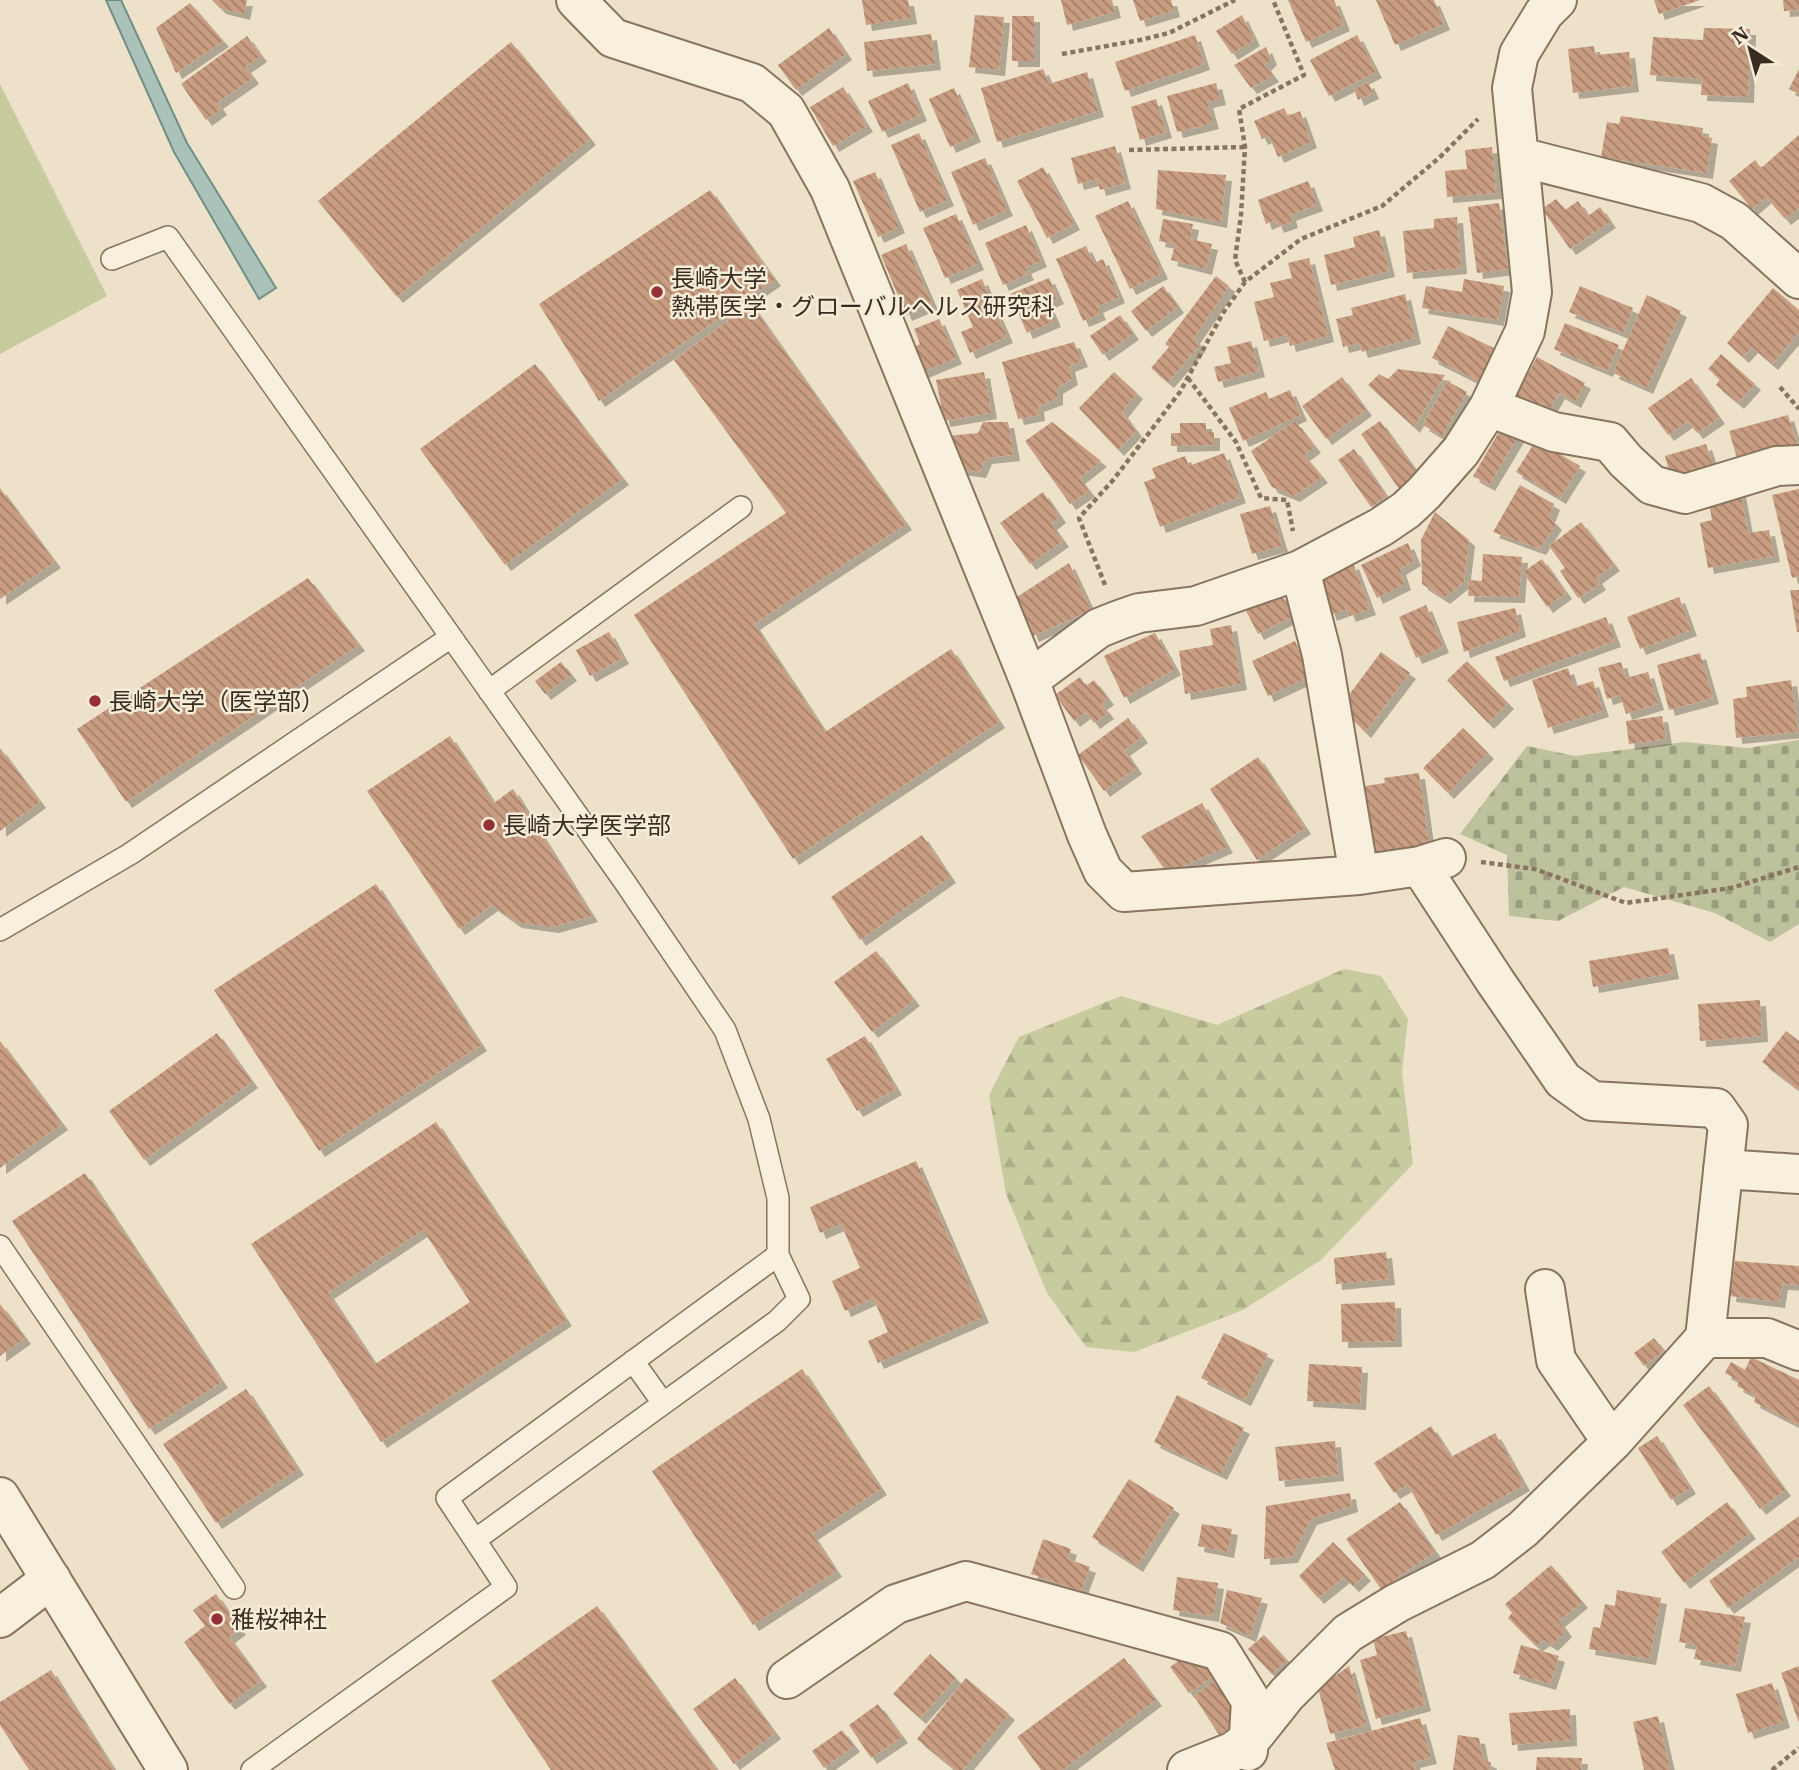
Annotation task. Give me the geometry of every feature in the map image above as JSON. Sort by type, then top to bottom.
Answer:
[{"type":"street","points":[[576,0],[613,38],[752,83],[786,111],[830,189],[1029,680],[1087,835],[1103,871],[1124,892],[1359,875],[1433,862],[1495,981],[1563,1080],[1592,1101],[1716,1108],[1728,1125],[1705,1338],[1612,1443],[1523,1529],[1483,1559],[1397,1603],[1348,1633],[1287,1694],[1248,1755]]},
{"type":"street","points":[[1029,680],[1099,628],[1139,613],[1196,606],[1300,570],[1381,527],[1406,510],[1424,494],[1461,451],[1489,407],[1525,331],[1532,292],[1512,101],[1513,74],[1519,54],[1544,13],[1557,0]]},
{"type":"street","points":[[1520,158],[1701,203],[1734,221],[1797,272]]},
{"type":"street","points":[[1489,407],[1554,432],[1611,442],[1626,461],[1652,485],[1685,494],[1777,466],[1799,465]]},
{"type":"street","points":[[1300,570],[1322,655],[1359,875]]},
{"type":"street","points":[[1723,1169],[1799,1174]]},
{"type":"street","points":[[1545,1289],[1556,1360],[1612,1443]]},
{"type":"street","points":[[1705,1338],[1767,1338],[1799,1351]]},
{"type":"street","points":[[0,1497],[168,1770]]},
{"type":"street","points":[[0,1619],[51,1579]]},
{"type":"street","points":[[787,1679],[896,1604],[966,1581],[1220,1651],[1251,1701],[1248,1755]]},
{"type":"street","points":[[1187,1770],[1232,1752],[1248,1755]]},
{"type":"lane","points":[[112,259],[168,237],[624,881],[725,1030],[762,1132],[778,1198],[778,1255],[799,1299],[777,1321],[475,1540]]},
{"type":"lane","points":[[489,691],[741,507]]},
{"type":"lane","points":[[0,930],[130,855],[451,637]]},
{"type":"lane","points":[[0,1246],[234,1588]]},
{"type":"lane","points":[[252,1770],[506,1587],[447,1498],[778,1255]]},
{"type":"lane","points":[[634,1361],[663,1403]]},
{"type":"path","points":[[1062,54],[1169,33],[1235,0]]},
{"type":"path","points":[[1245,282],[1235,260],[1245,147],[1239,109],[1304,75],[1273,0]]},
{"type":"path","points":[[1119,620],[1079,518],[1114,479],[1180,392],[1223,313],[1245,282],[1301,239],[1382,206],[1439,158],[1485,111],[1512,101]]},
{"type":"path","points":[[1129,150],[1245,147]]},
{"type":"path","points":[[1188,378],[1236,442],[1261,498],[1287,500],[1300,570]]},
{"type":"path","points":[[1780,387],[1799,410]]},
{"type":"path","points":[[1433,862],[1535,869],[1626,903],[1731,888],[1799,867]]},
{"type":"path","points":[[1772,1770],[1799,1748]]},
{"type":"green space","points":[[0,84],[107,296],[0,354]]},
{"type":"green space","points":[[1799,740],[1799,924],[1770,942],[1715,913],[1624,887],[1558,921],[1509,916],[1507,855],[1460,834],[1527,746],[1575,756],[1684,742],[1748,748]]},
{"type":"green space","points":[[1344,969],[1381,976],[1408,1019],[1402,1072],[1413,1164],[1321,1260],[1243,1310],[1134,1352],[1086,1347],[1047,1293],[1006,1194],[989,1095],[1019,1037],[1121,996],[1217,1025]]},
{"type":"water","points":[[106,0],[121,0],[187,143],[276,288],[259,299],[174,152]]},
{"type":"building","points":[[212,0],[247,0],[244,14],[220,8]]},
{"type":"building","points":[[862,0],[908,0],[911,18],[866,25]]},
{"type":"building","points":[[1061,0],[1112,0],[1115,12],[1067,25]]},
{"type":"building","points":[[1133,0],[1171,0],[1174,11],[1140,21]]},
{"type":"building","points":[[1288,0],[1334,0],[1344,25],[1306,42]]},
{"type":"building","points":[[1376,0],[1434,0],[1444,24],[1395,45]]},
{"type":"building","points":[[1654,0],[1700,0],[1659,14]]},
{"type":"building","points":[[1783,0],[1799,0],[1799,10],[1784,11]]},
{"type":"building","points":[[190,3],[223,41],[176,73],[156,28]]},
{"type":"building","points":[[975,15],[1004,17],[999,70],[969,67]]},
{"type":"building","points":[[1242,15],[1254,40],[1232,54],[1216,31]]},
{"type":"building","points":[[1012,16],[1034,16],[1034,61],[1012,61]]},
{"type":"building","points":[[829,28],[846,54],[796,90],[778,65]]},
{"type":"building","points":[[1704,28],[1750,29],[1748,97],[1701,95],[1702,79],[1650,75],[1653,37],[1703,40]]},
{"type":"building","points":[[931,34],[935,64],[867,71],[864,42]]},
{"type":"building","points":[[1195,35],[1204,64],[1125,91],[1115,62]]},
{"type":"building","points":[[1357,35],[1376,72],[1329,96],[1310,60]]},
{"type":"building","points":[[247,36],[261,56],[245,67],[253,78],[217,103],[221,109],[206,120],[181,84]]},
{"type":"building","points":[[511,42],[590,139],[397,297],[318,201]]},
{"type":"building","points":[[1594,46],[1595,55],[1629,52],[1633,86],[1573,93],[1568,49]]},
{"type":"building","points":[[1266,47],[1271,59],[1265,65],[1273,76],[1251,88],[1234,65]]},
{"type":"building","points":[[1043,69],[1049,84],[1087,72],[1098,111],[997,142],[981,88]]},
{"type":"building","points":[[1799,69],[1799,94],[1789,89]]},
{"type":"building","points":[[1368,82],[1373,93],[1358,100],[1354,89]]},
{"type":"building","points":[[908,83],[921,115],[882,132],[868,101]]},
{"type":"building","points":[[1216,83],[1220,99],[1207,102],[1213,123],[1177,132],[1167,96]]},
{"type":"building","points":[[843,87],[867,126],[833,146],[810,107]]},
{"type":"building","points":[[954,88],[975,136],[950,147],[929,99]]},
{"type":"building","points":[[1156,99],[1166,132],[1140,140],[1131,107]]},
{"type":"building","points":[[1284,108],[1288,116],[1300,111],[1311,142],[1278,157],[1269,136],[1262,139],[1254,121]]},
{"type":"building","points":[[1621,116],[1703,128],[1702,136],[1712,138],[1707,173],[1601,157],[1607,122],[1619,124]]},
{"type":"building","points":[[919,133],[948,200],[920,212],[891,145]]},
{"type":"building","points":[[1799,135],[1799,208],[1785,219],[1766,197],[1752,209],[1729,181],[1755,160],[1761,168]]},
{"type":"building","points":[[1115,146],[1125,183],[1100,190],[1097,179],[1078,184],[1071,158]]},
{"type":"building","points":[[1492,147],[1496,193],[1447,197],[1445,171],[1467,169],[1465,150]]},
{"type":"building","points":[[985,158],[1007,210],[973,225],[951,172]]},
{"type":"building","points":[[1043,167],[1074,224],[1047,238],[1017,181]]},
{"type":"building","points":[[1158,170],[1226,175],[1221,222],[1156,209]]},
{"type":"building","points":[[875,172],[899,227],[878,237],[853,181]]},
{"type":"building","points":[[1308,181],[1317,205],[1290,215],[1292,222],[1278,227],[1275,220],[1266,224],[1258,200]]},
{"type":"building","name":"長崎大学 熱帯医学・グローバルヘルス研究科","points":[[710,190],[775,280],[599,401],[539,304]]},
{"type":"building","points":[[1556,199],[1565,210],[1578,201],[1588,216],[1600,207],[1610,222],[1570,249],[1542,209]]},
{"type":"building","points":[[1128,201],[1162,273],[1130,289],[1095,216]]},
{"type":"building","points":[[1499,203],[1508,269],[1477,273],[1468,207]]},
{"type":"building","points":[[956,214],[978,264],[945,278],[923,228]]},
{"type":"building","points":[[1457,217],[1461,268],[1407,273],[1403,231],[1434,228],[1434,219]]},
{"type":"building","points":[[1163,219],[1193,224],[1190,239],[1212,244],[1206,269],[1171,260],[1175,244],[1159,241]]},
{"type":"building","points":[[1026,225],[1041,261],[1025,268],[1028,274],[1003,285],[985,243]]},
{"type":"building","points":[[1379,230],[1389,271],[1331,285],[1324,255],[1355,247],[1353,237]]},
{"type":"building","points":[[906,244],[932,304],[906,315],[881,255]]},
{"type":"building","points":[[1086,246],[1094,263],[1103,259],[1119,297],[1097,307],[1100,314],[1083,321],[1056,259]]},
{"type":"building","points":[[1309,258],[1328,336],[1290,346],[1287,335],[1264,341],[1254,302],[1274,297],[1270,283],[1292,278],[1288,263]]},
{"type":"building","points":[[1216,276],[1229,286],[1194,338],[1199,346],[1168,382],[1151,368],[1169,347],[1165,344]]},
{"type":"building","points":[[1049,278],[1058,298],[1047,303],[1055,321],[1027,333],[1010,294]]},
{"type":"building","points":[[982,279],[1007,337],[970,353],[961,332],[973,327],[957,290]]},
{"type":"building","points":[[1464,279],[1504,286],[1498,320],[1422,308],[1426,286],[1462,292]]},
{"type":"building","points":[[1163,286],[1178,307],[1146,331],[1131,311]]},
{"type":"building","points":[[1580,286],[1633,308],[1623,333],[1569,312]]},
{"type":"building","points":[[1773,288],[1799,310],[1799,332],[1772,364],[1752,347],[1743,357],[1727,343]]},
{"type":"building","points":[[1405,294],[1415,338],[1362,352],[1359,343],[1343,347],[1336,319],[1353,315],[1351,308]]},
{"type":"building","points":[[1647,295],[1681,311],[1647,388],[1613,373]]},
{"type":"building","points":[[751,304],[906,524],[754,624],[825,732],[951,649],[999,722],[793,859],[634,615],[786,513],[674,360]]},
{"type":"building","points":[[1120,315],[1133,334],[1103,355],[1090,336]]},
{"type":"building","points":[[939,319],[956,358],[918,374],[908,350],[920,344],[914,329]]},
{"type":"building","points":[[1565,323],[1619,345],[1607,371],[1554,349]]},
{"type":"building","points":[[1448,326],[1494,348],[1478,381],[1432,358]]},
{"type":"building","points":[[1251,341],[1259,371],[1218,382],[1214,367],[1231,363],[1227,347]]},
{"type":"building","points":[[1074,342],[1082,361],[1069,366],[1072,379],[1057,388],[1057,399],[1038,406],[1039,415],[1018,419],[1002,362]]},
{"type":"building","points":[[1721,354],[1755,384],[1738,403],[1716,385],[1720,379],[1708,369]]},
{"type":"building","points":[[1537,357],[1585,383],[1575,402],[1559,393],[1545,418],[1514,400]]},
{"type":"building","points":[[535,364],[623,479],[505,565],[420,449]]},
{"type":"building","points":[[1398,369],[1445,375],[1414,427],[1368,385],[1379,374],[1388,379]]},
{"type":"building","points":[[984,372],[991,413],[944,421],[936,380]]},
{"type":"building","points":[[1114,372],[1137,393],[1122,412],[1136,431],[1118,450],[1079,408]]},
{"type":"building","points":[[1342,377],[1366,410],[1326,439],[1302,406]]},
{"type":"building","points":[[1691,378],[1719,418],[1697,433],[1688,421],[1668,435],[1648,408]]},
{"type":"building","points":[[1447,381],[1467,392],[1442,436],[1423,425]]},
{"type":"building","points":[[1290,390],[1301,415],[1243,441],[1229,408],[1266,392],[1269,399]]},
{"type":"building","points":[[1788,415],[1797,445],[1738,462],[1729,431]]},
{"type":"building","points":[[1295,421],[1315,447],[1304,455],[1322,477],[1294,496],[1272,487],[1251,451]]},
{"type":"building","points":[[1380,421],[1419,475],[1399,489],[1361,434]]},
{"type":"building","points":[[983,422],[1008,422],[1014,455],[986,458],[980,472],[957,469],[947,436],[978,433]]},
{"type":"building","points":[[1052,422],[1101,461],[1079,478],[1089,491],[1070,504],[1025,441]]},
{"type":"building","points":[[1180,423],[1206,423],[1206,432],[1214,432],[1214,445],[1171,446],[1171,433],[1180,433]]},
{"type":"building","points":[[1503,425],[1519,435],[1489,485],[1473,476]]},
{"type":"building","points":[[1536,440],[1580,466],[1560,498],[1516,472]]},
{"type":"building","points":[[1706,444],[1713,466],[1671,478],[1665,456]]},
{"type":"building","points":[[1354,449],[1386,496],[1371,507],[1338,460]]},
{"type":"building","points":[[1224,453],[1240,497],[1160,527],[1144,482],[1156,478],[1152,468],[1185,456],[1189,466]]},
{"type":"building","points":[[1520,485],[1554,504],[1549,517],[1556,524],[1540,549],[1493,532]]},
{"type":"building","points":[[0,488],[55,562],[0,599]]},
{"type":"building","points":[[1799,489],[1799,576],[1792,578],[1772,495]]},
{"type":"building","points":[[1740,491],[1748,533],[1769,530],[1774,556],[1708,568],[1700,523],[1712,520],[1708,498]]},
{"type":"building","points":[[1043,492],[1060,517],[1051,524],[1063,541],[1030,564],[1000,523]]},
{"type":"building","points":[[1270,506],[1282,546],[1252,554],[1240,514]]},
{"type":"building","points":[[1435,512],[1469,540],[1464,582],[1444,598],[1422,584],[1421,540]]},
{"type":"building","points":[[1581,522],[1614,565],[1596,578],[1600,584],[1578,598],[1560,571],[1565,568],[1549,546]]},
{"type":"building","points":[[1408,543],[1415,560],[1400,569],[1405,584],[1377,598],[1361,565]]},
{"type":"building","points":[[1483,554],[1522,557],[1519,597],[1468,596],[1469,580],[1482,581]]},
{"type":"building","points":[[1542,559],[1566,593],[1547,607],[1523,572]]},
{"type":"building","points":[[1069,563],[1091,610],[1033,636],[1017,597]]},
{"type":"building","points":[[1353,563],[1370,609],[1350,616],[1347,609],[1331,615],[1317,577]]},
{"type":"building","points":[[308,578],[359,645],[126,802],[77,729]]},
{"type":"building","points":[[1790,590],[1799,590],[1799,632],[1797,632]]},
{"type":"building","points":[[1281,593],[1293,616],[1258,634],[1246,611]]},
{"type":"building","points":[[1679,597],[1691,630],[1640,649],[1627,617]]},
{"type":"building","points":[[1426,605],[1443,647],[1416,658],[1399,617]]},
{"type":"building","points":[[1515,608],[1520,631],[1464,652],[1457,622]]},
{"type":"building","points":[[1606,617],[1615,641],[1504,681],[1495,657]]},
{"type":"building","points":[[1231,625],[1241,684],[1185,694],[1179,651],[1213,645],[1210,629]]},
{"type":"building","points":[[609,632],[623,658],[590,676],[576,650]]},
{"type":"building","points":[[1155,633],[1175,669],[1124,698],[1104,656]]},
{"type":"building","points":[[1295,641],[1311,676],[1268,696],[1252,661]]},
{"type":"building","points":[[1381,652],[1410,673],[1365,732],[1340,707]]},
{"type":"building","points":[[1700,653],[1713,698],[1669,710],[1657,665]]},
{"type":"building","points":[[1467,661],[1508,703],[1488,723],[1447,680]]},
{"type":"building","points":[[561,662],[571,675],[545,694],[535,681]]},
{"type":"building","points":[[1621,662],[1626,678],[1648,672],[1658,704],[1626,714],[1620,695],[1607,699],[1598,668]]},
{"type":"building","points":[[1568,668],[1574,687],[1593,681],[1603,711],[1548,728],[1532,680]]},
{"type":"building","points":[[1080,677],[1086,686],[1094,680],[1108,699],[1101,704],[1108,713],[1094,723],[1086,712],[1074,721],[1055,695]]},
{"type":"building","points":[[1791,680],[1798,732],[1736,738],[1733,699],[1747,697],[1746,687]]},
{"type":"building","points":[[1662,716],[1666,739],[1629,744],[1626,721]]},
{"type":"building","points":[[1128,718],[1142,737],[1124,750],[1136,768],[1104,791],[1078,755]]},
{"type":"building","points":[[1463,728],[1488,753],[1448,793],[1423,768]]},
{"type":"building","points":[[450,736],[494,803],[513,789],[592,916],[553,927],[516,922],[492,905],[459,929],[367,791]]},
{"type":"building","points":[[0,748],[40,802],[0,831]]},
{"type":"building","points":[[1258,757],[1305,828],[1257,860],[1210,789]]},
{"type":"building","points":[[1419,773],[1429,845],[1374,853],[1365,786],[1385,783],[1384,778]]},
{"type":"building","points":[[1202,803],[1227,847],[1167,873],[1141,836]]},
{"type":"building","points":[[922,835],[950,877],[860,940],[831,897]]},
{"type":"building","points":[[376,884],[481,1045],[319,1151],[214,990]]},
{"type":"building","points":[[1668,948],[1673,973],[1593,987],[1589,961]]},
{"type":"building","points":[[876,951],[914,1000],[872,1032],[834,982]]},
{"type":"building","points":[[1760,1000],[1762,1036],[1700,1041],[1698,1004]]},
{"type":"building","points":[[1786,1031],[1799,1041],[1799,1090],[1762,1062]]},
{"type":"building","points":[[217,1033],[252,1082],[144,1160],[109,1111]]},
{"type":"building","points":[[865,1036],[896,1089],[857,1111],[826,1059]]},
{"type":"building","points":[[0,1041],[62,1124],[0,1168]]},
{"type":"building","points":[[436,1122],[566,1320],[381,1442],[251,1244]],"holes":[[[423,1230],[470,1302],[375,1364],[328,1293]]]},
{"type":"building","points":[[916,1161],[983,1317],[878,1363],[868,1341],[888,1332],[873,1298],[845,1311],[832,1281],[860,1268],[841,1224],[820,1233],[810,1207]]},
{"type":"building","points":[[85,1173],[222,1382],[149,1429],[12,1221]]},
{"type":"building","points":[[1386,1252],[1389,1279],[1336,1284],[1334,1258]]},
{"type":"building","points":[[1735,1261],[1799,1266],[1799,1285],[1782,1284],[1779,1302],[1730,1296]]},
{"type":"building","points":[[1395,1302],[1396,1341],[1342,1342],[1341,1304]]},
{"type":"building","points":[[0,1304],[25,1338],[0,1356]]},
{"type":"building","points":[[1224,1333],[1268,1354],[1245,1400],[1201,1378]]},
{"type":"building","points":[[1654,1338],[1664,1351],[1644,1366],[1634,1353]]},
{"type":"building","points":[[1751,1357],[1799,1380],[1799,1425],[1754,1402],[1756,1396],[1737,1386],[1739,1381],[1725,1373],[1731,1362],[1745,1370]]},
{"type":"building","points":[[1309,1364],[1362,1367],[1360,1404],[1307,1401]]},
{"type":"building","points":[[802,1369],[881,1489],[812,1534],[836,1571],[753,1625],[652,1471]]},
{"type":"building","points":[[1709,1386],[1785,1490],[1760,1509],[1683,1405]]},
{"type":"building","points":[[246,1389],[298,1469],[216,1523],[163,1444]]},
{"type":"building","points":[[1177,1395],[1244,1428],[1221,1474],[1154,1442]]},
{"type":"building","points":[[1431,1426],[1451,1457],[1495,1433],[1524,1485],[1436,1535],[1408,1485],[1394,1493],[1374,1463]]},
{"type":"building","points":[[1657,1436],[1690,1488],[1671,1500],[1638,1448]]},
{"type":"building","points":[[1335,1441],[1338,1475],[1279,1481],[1275,1447]]},
{"type":"building","points":[[1129,1479],[1174,1508],[1137,1566],[1092,1537]]},
{"type":"building","points":[[1350,1493],[1352,1506],[1311,1519],[1292,1557],[1264,1559],[1266,1506]]},
{"type":"building","points":[[1400,1502],[1435,1552],[1381,1589],[1346,1539]]},
{"type":"building","points":[[1727,1502],[1750,1533],[1684,1583],[1661,1552]]},
{"type":"building","points":[[1799,1516],[1799,1557],[1728,1608],[1709,1581]]},
{"type":"building","points":[[1202,1524],[1232,1529],[1228,1552],[1198,1546]]},
{"type":"building","points":[[1043,1539],[1071,1549],[1068,1559],[1090,1567],[1081,1591],[1031,1574]]},
{"type":"building","points":[[1333,1542],[1365,1575],[1353,1586],[1344,1577],[1318,1598],[1299,1576]]},
{"type":"building","points":[[1551,1565],[1582,1602],[1559,1621],[1566,1631],[1552,1645],[1544,1640],[1536,1646],[1508,1618],[1512,1613],[1505,1604]]},
{"type":"building","points":[[1177,1577],[1218,1583],[1213,1616],[1173,1610]]},
{"type":"building","points":[[1227,1590],[1262,1598],[1250,1636],[1220,1623]]},
{"type":"building","points":[[1617,1590],[1661,1598],[1650,1659],[1589,1649],[1593,1627],[1600,1628],[1605,1604],[1615,1606]]},
{"type":"building","points":[[216,1594],[240,1629],[229,1637],[261,1681],[229,1704],[184,1642],[205,1626],[193,1610]]},
{"type":"building","points":[[597,1606],[717,1770],[551,1770],[491,1681]]},
{"type":"building","points":[[1685,1608],[1745,1617],[1735,1666],[1694,1659],[1697,1645],[1679,1642]]},
{"type":"building","points":[[1406,1631],[1425,1705],[1376,1719],[1360,1660],[1377,1655],[1373,1639]]},
{"type":"building","points":[[1264,1635],[1287,1660],[1272,1674],[1248,1649]]},
{"type":"building","points":[[1521,1645],[1559,1656],[1550,1684],[1513,1673]]},
{"type":"building","points":[[930,1654],[956,1678],[920,1718],[893,1694]]},
{"type":"building","points":[[1124,1658],[1156,1700],[1063,1770],[1041,1770],[1017,1737]]},
{"type":"building","points":[[1181,1659],[1207,1665],[1215,1675],[1189,1693],[1170,1667]]},
{"type":"building","points":[[1349,1666],[1366,1725],[1330,1734],[1318,1688]]},
{"type":"building","points":[[1799,1666],[1799,1723],[1781,1673]]},
{"type":"building","points":[[51,1670],[114,1770],[29,1770],[0,1725],[0,1702]]},
{"type":"building","points":[[1219,1677],[1237,1706],[1237,1723],[1219,1735],[1194,1696]]},
{"type":"building","points":[[735,1678],[775,1733],[734,1764],[693,1709]]},
{"type":"building","points":[[966,1678],[1009,1714],[963,1770],[955,1770],[917,1739]]},
{"type":"building","points":[[1772,1683],[1784,1722],[1748,1733],[1736,1694]]},
{"type":"building","points":[[878,1704],[902,1737],[871,1758],[849,1725]]},
{"type":"building","points":[[1570,1709],[1571,1740],[1512,1745],[1509,1713]]},
{"type":"building","points":[[1658,1716],[1670,1770],[1644,1770],[1633,1722]]},
{"type":"building","points":[[1420,1718],[1431,1758],[1414,1762],[1416,1770],[1335,1770],[1326,1743]]},
{"type":"building","points":[[842,1730],[854,1746],[824,1768],[812,1751]]},
{"type":"building","points":[[1458,1735],[1479,1738],[1483,1759],[1491,1763],[1490,1770],[1453,1770]]},
{"type":"building","points":[[1537,1757],[1582,1758],[1581,1770],[1536,1770]]},
{"type":"place","name":"長崎大学 熱帯医学・グローバルヘルス研究科","points":[[657,292]]},
{"type":"place","name":"長崎大学（医学部）","points":[[95,701]]},
{"type":"place","name":"長崎大学医学部","points":[[489,825]]},
{"type":"place","name":"稚桜神社","points":[[217,1619]]}]
